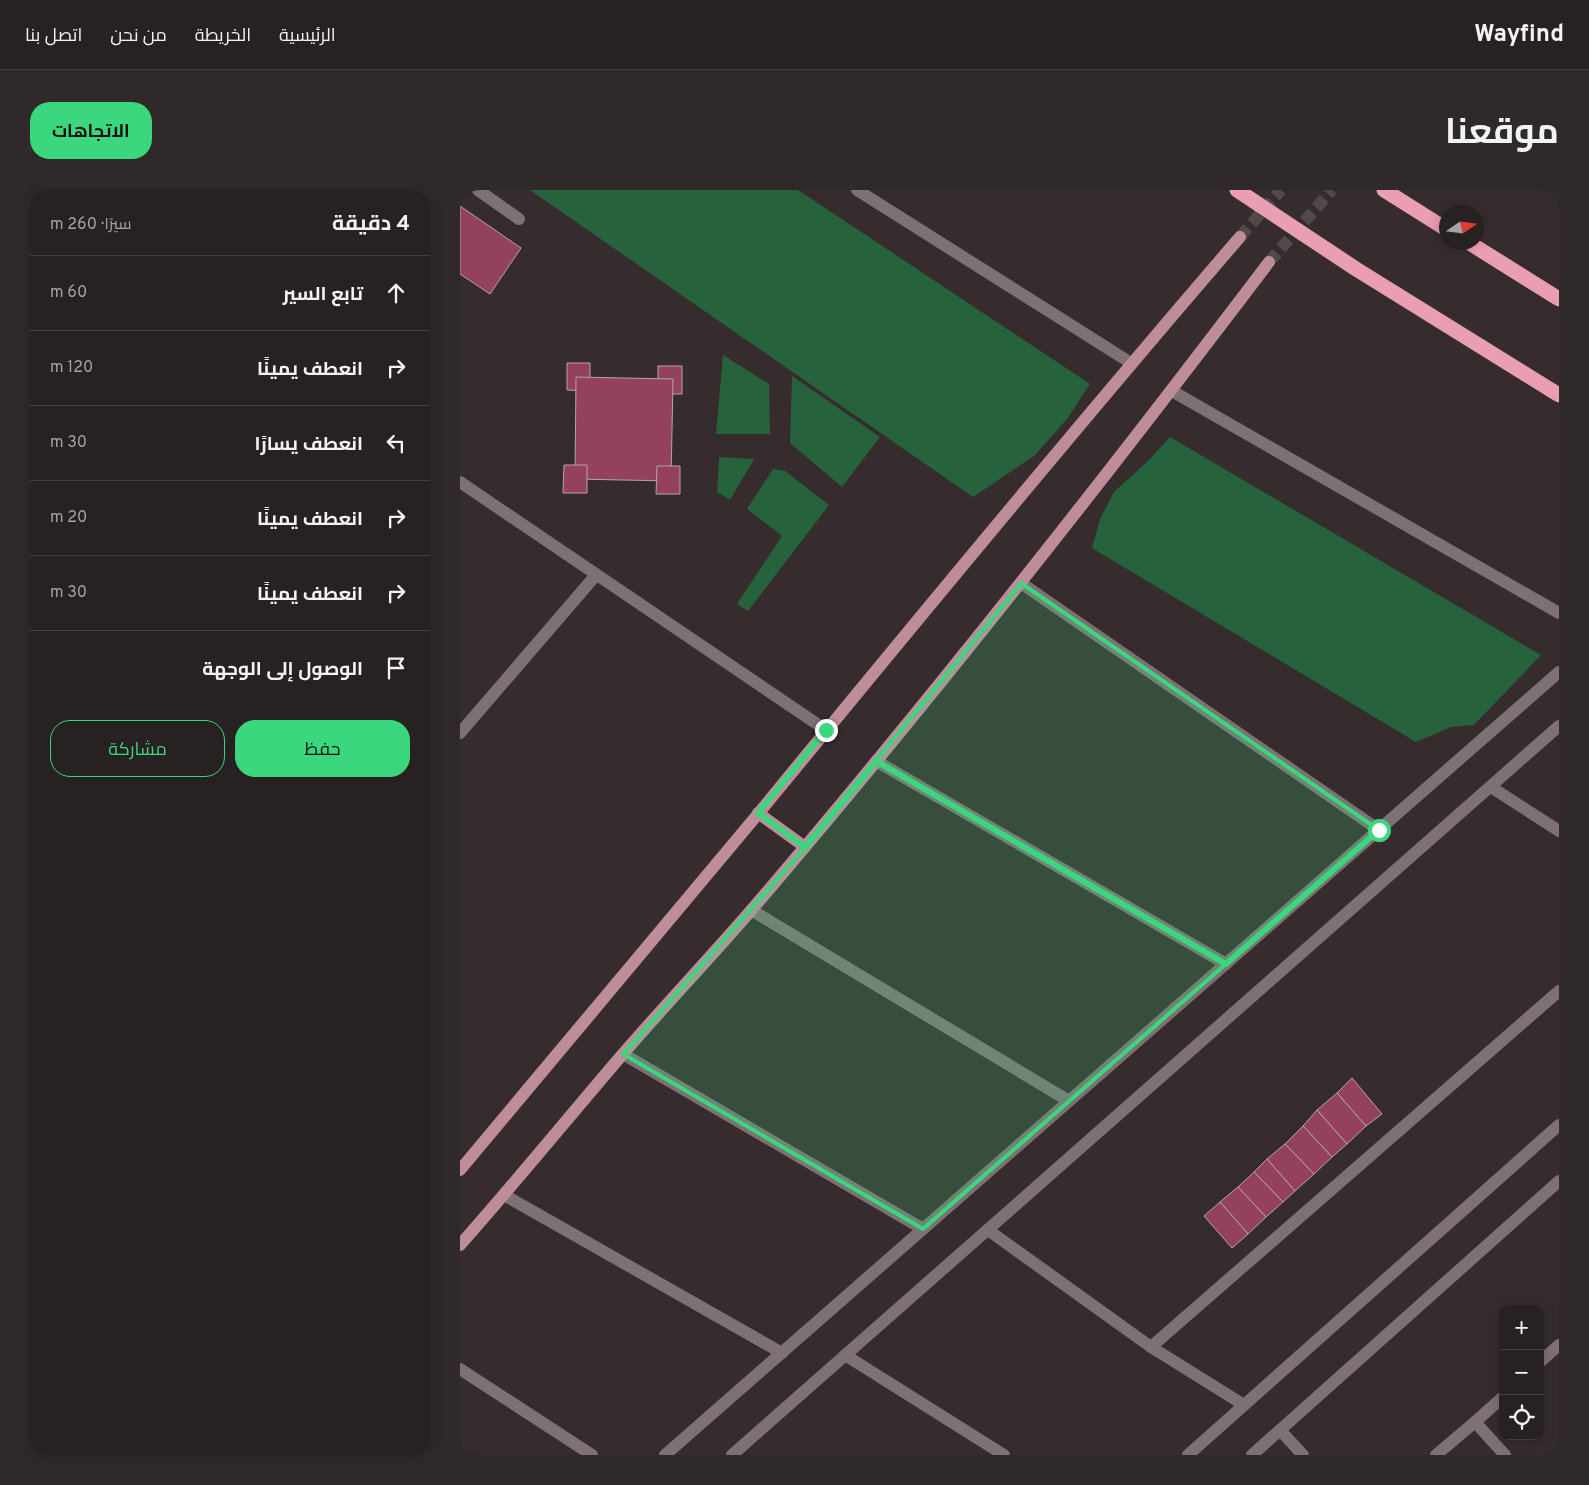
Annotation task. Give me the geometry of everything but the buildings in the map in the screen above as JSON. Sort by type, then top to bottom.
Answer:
[{"type":"highway","points":[[1237,190],[1356,269],[1559,395]]},
{"type":"highway","points":[[1384,190],[1439,225]]},
{"type":"highway","points":[[1481,250],[1559,299]]},
{"type":"main road","points":[[460,1170],[1131,363],[1240,237]]},
{"type":"main road","points":[[460,1245],[623,1054],[751,910],[876,761],[1021,583],[1172,391],[1270,262]]},
{"type":"main road","points":[[758,813],[805,847]]},
{"type":"street","points":[[478,190],[519,219]]},
{"type":"street","points":[[857,190],[1131,363]]},
{"type":"street","points":[[1172,391],[1559,613]]},
{"type":"street","points":[[460,482],[826,730]]},
{"type":"street","points":[[460,733],[596,574]]},
{"type":"street","points":[[1021,583],[1379,830]]},
{"type":"street","points":[[665,1455],[1559,672]]},
{"type":"street","points":[[732,1455],[1559,726]]},
{"type":"street","points":[[876,761],[1226,964]]},
{"type":"street","points":[[1491,787],[1559,831]]},
{"type":"street","points":[[751,910],[1069,1101]]},
{"type":"street","points":[[1150,1347],[1559,991]]},
{"type":"street","points":[[623,1054],[923,1228]]},
{"type":"street","points":[[1188,1455],[1559,1125]]},
{"type":"street","points":[[1252,1455],[1559,1181]]},
{"type":"street","points":[[504,1195],[782,1353]]},
{"type":"street","points":[[988,1230],[1150,1347],[1244,1405]]},
{"type":"street","points":[[1544,1358],[1559,1345]]},
{"type":"street","points":[[845,1355],[1004,1455]]},
{"type":"street","points":[[460,1369],[592,1455]]},
{"type":"street","points":[[1436,1455],[1499,1401]]},
{"type":"street","points":[[1475,1422],[1505,1455]]},
{"type":"street","points":[[1280,1430],[1303,1455]]},
{"type":"highlighted area","points":[[1021,583],[1379,830],[923,1229],[623,1054],[805,847]]},
{"type":"green space","points":[[530,190],[798,190],[1090,384],[1067,419],[1034,456],[973,497]]},
{"type":"green space","points":[[723,355],[769,384],[770,434],[716,434]]},
{"type":"green space","points":[[792,376],[880,437],[842,487],[790,443]]},
{"type":"green space","points":[[1170,437],[1541,655],[1474,725],[1451,727],[1416,742],[1092,548],[1100,519],[1114,492],[1147,462]]},
{"type":"green space","points":[[719,457],[754,459],[730,500],[717,492]]},
{"type":"green space","points":[[773,469],[785,471],[829,505],[748,611],[737,604],[782,536],[747,509]]},
{"type":"tunnel","points":[[1240,237],[1281,190]]},
{"type":"tunnel","points":[[1269,262],[1332,190]]},
{"type":"route","points":[[826,730],[758,813],[805,847],[876,761],[1226,964],[1379,830]]}]
